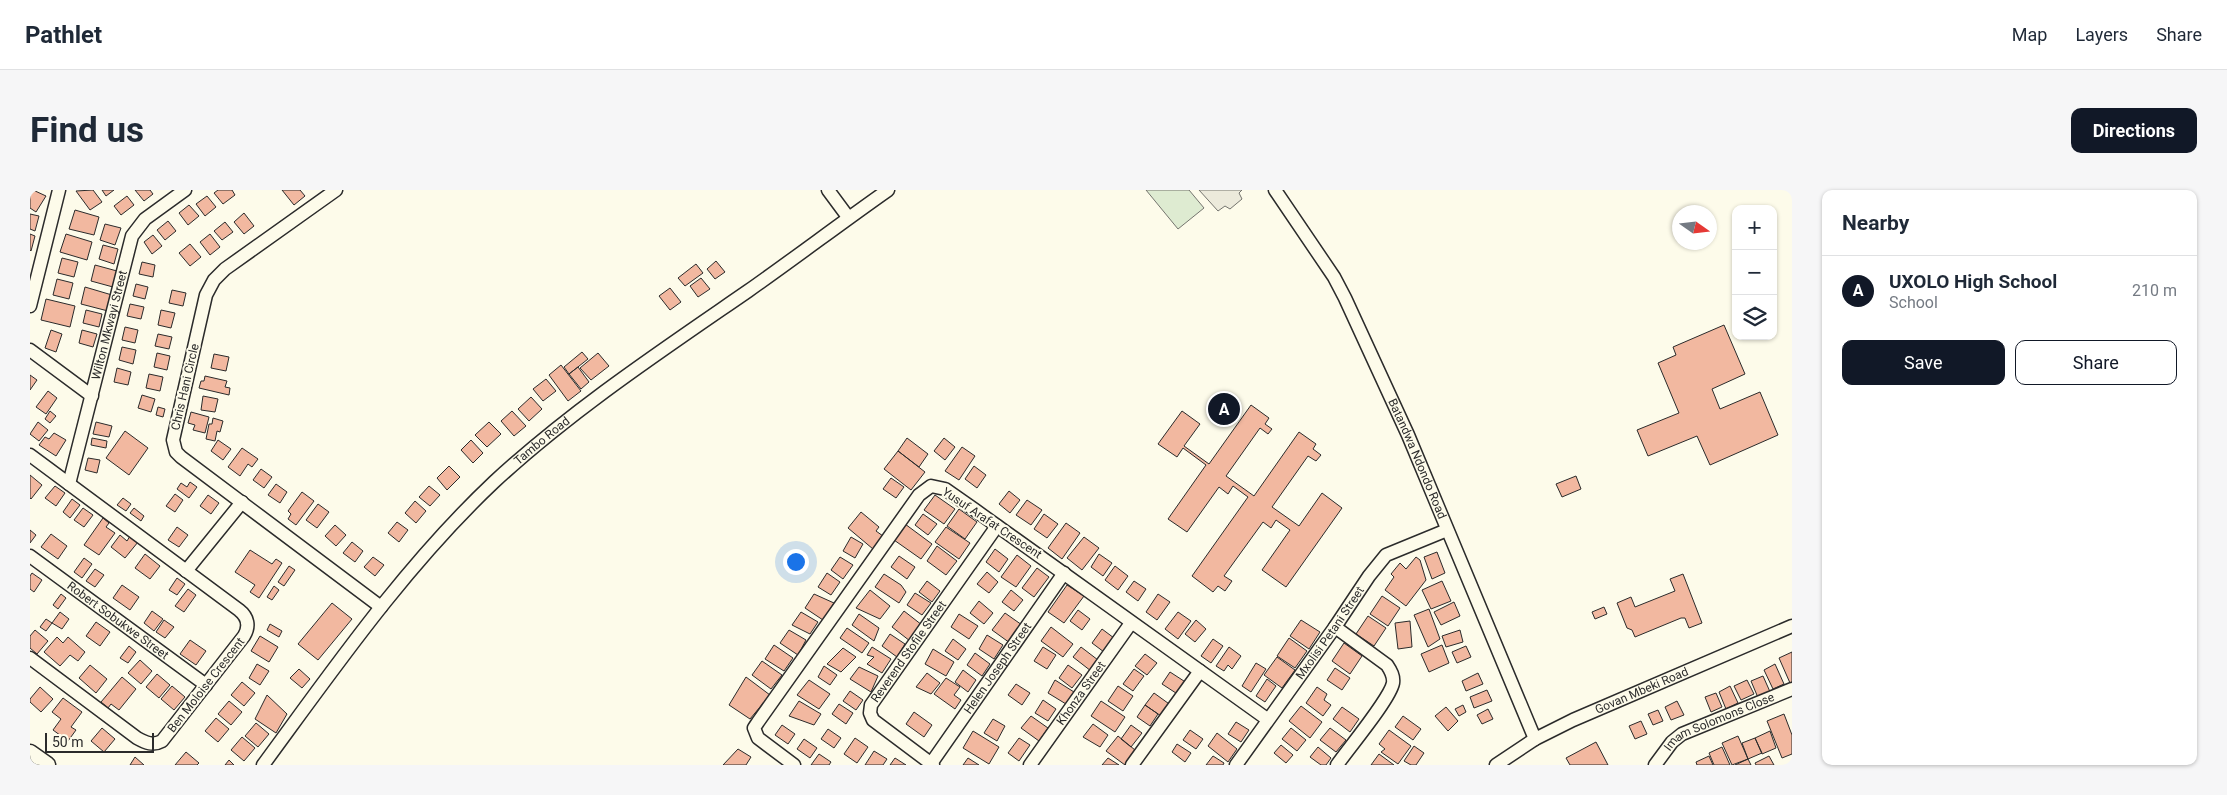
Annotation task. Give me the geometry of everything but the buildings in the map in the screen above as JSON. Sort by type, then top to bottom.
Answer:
[{"type":"street","points":[[30,306],[59,190]]},
{"type":"street","name":"Wilton Mkwayi Street","points":[[69,484],[132,236],[145,219],[185,190]]},
{"type":"street","points":[[828,190],[848,217]]},
{"type":"street","name":"Tambo Road","points":[[263,765],[381,607],[468,509],[543,439],[629,375],[888,190]]},
{"type":"street","name":"Batandwa Ndondo Road","points":[[1275,190],[1334,277],[1345,298],[1408,435],[1535,739]]},
{"type":"street","name":"Chris Hani Circle","points":[[328,192],[225,269],[214,280],[206,295],[174,434],[174,446],[181,457],[381,607]]},
{"type":"street","points":[[30,350],[92,396]]},
{"type":"street","name":"Ben Moloise Crescent","points":[[30,455],[244,614],[248,624],[244,636],[158,744],[149,744],[138,738],[30,658]]},
{"type":"street","name":"Yusuf Arafat Crescent","points":[[794,765],[758,738],[754,728],[920,495],[931,486],[945,489],[1267,720]]},
{"type":"street","points":[[186,571],[242,502]]},
{"type":"street","name":"Reverend Stofile Street","points":[[931,765],[873,720],[870,713],[871,705],[997,526]]},
{"type":"street","name":"Mxolisi Petani Street","points":[[1236,765],[1335,627],[1369,576],[1386,555],[1447,530]]},
{"type":"street","name":"Robert Sobukwe Street","points":[[30,556],[206,685]]},
{"type":"street","name":"Helen Joseph Street","points":[[931,765],[1064,573]]},
{"type":"street","name":"Khonza Street","points":[[1030,765],[1131,622]]},
{"type":"street","name":"Govan Mbeki Road","points":[[1496,765],[1535,739],[1573,720],[1792,626]]},
{"type":"street","points":[[1335,627],[1387,665],[1394,678],[1389,692],[1337,765]]},
{"type":"street","points":[[1132,765],[1200,671]]},
{"type":"street","name":"Imam Solomons Close","points":[[1655,765],[1672,742],[1682,734],[1792,689]]},
{"type":"street","points":[[30,753],[47,765]]},
{"type":"green space","points":[[1146,190],[1189,190],[1204,208],[1178,229]]},
{"type":"shaded area","points":[[1199,190],[1242,190],[1239,193],[1242,199],[1230,209],[1225,206],[1218,211]]},
{"type":"place","name":"UXOLO High School","points":[[1224,409]]}]
